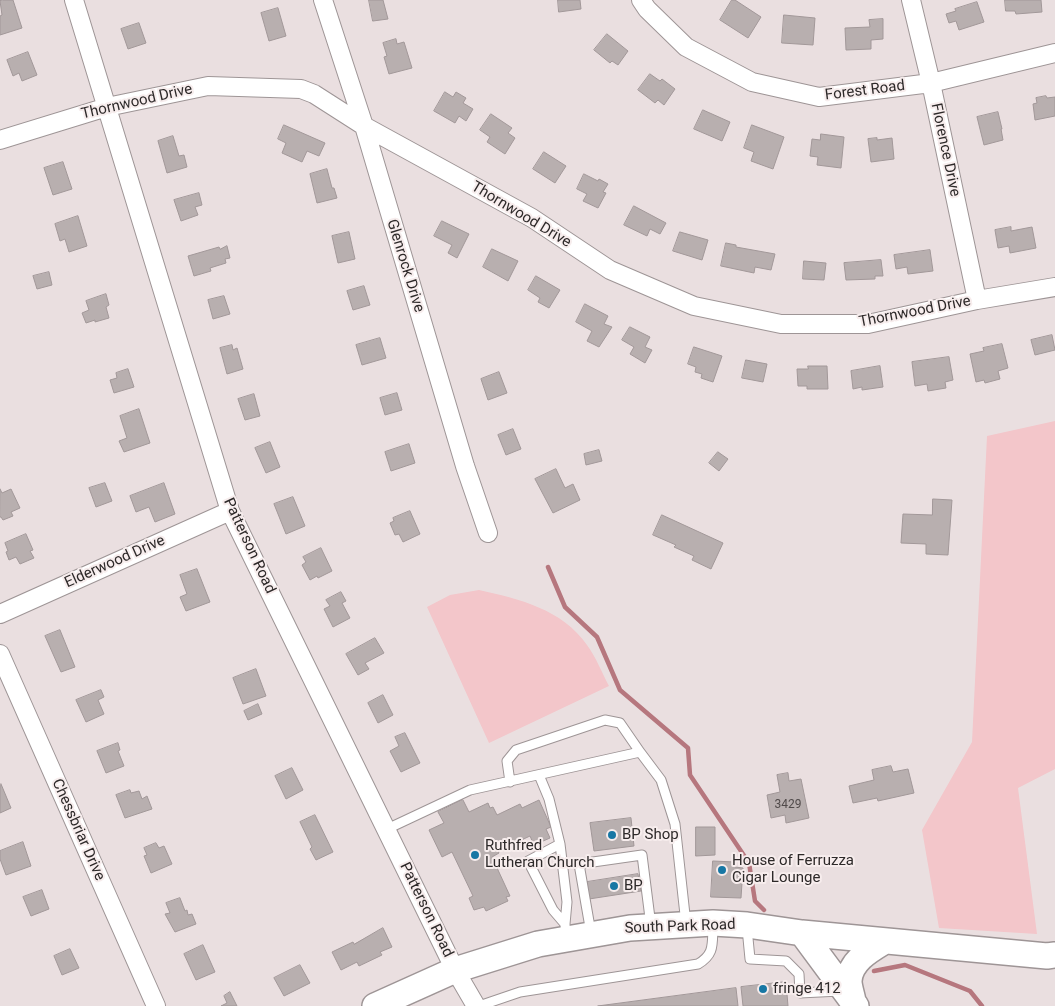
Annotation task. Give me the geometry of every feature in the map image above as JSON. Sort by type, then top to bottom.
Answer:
[{"type":"main road","name":"South Park Road","points":[[375,1006],[455,970],[538,944],[565,931],[591,934],[630,928],[713,923],[885,941],[1046,956],[1055,955]]},
{"type":"main road","points":[[802,933],[851,999]]},
{"type":"main road","points":[[851,999],[849,981],[854,968],[863,954],[885,941]]},
{"type":"street","name":"Patterson Road","points":[[74,0],[230,511],[455,970],[477,1006]]},
{"type":"street","name":"Glenrock Drive","points":[[323,0],[364,126],[465,466],[488,533]]},
{"type":"street","name":"Forest Road","points":[[641,0],[647,9],[686,47],[752,82],[819,97],[931,83],[1055,53]]},
{"type":"street","name":"Florence Drive","points":[[912,0],[976,300]]},
{"type":"street","name":"Thornwood Drive","points":[[0,140],[107,107],[208,86],[301,89],[314,94],[364,126],[532,218],[610,270],[694,306],[782,324],[868,324],[976,300],[1055,287]]},
{"type":"street","name":"Elderwood Drive","points":[[0,614],[230,511]]},
{"type":"street","name":"Chessbriar Drive","points":[[0,654],[156,1006]]},
{"type":"lane","points":[[510,782],[507,761],[516,750],[605,720],[620,723],[661,780],[674,824],[686,924]]},
{"type":"lane","points":[[387,829],[470,790],[640,752]]},
{"type":"lane","points":[[539,775],[549,799],[560,844],[567,902],[565,931]]},
{"type":"lane","points":[[560,844],[528,861],[565,931]]},
{"type":"lane","points":[[591,934],[579,864],[642,855],[651,927]]},
{"type":"lane","points":[[477,1006],[520,992],[698,964],[707,959],[712,952],[713,923]]},
{"type":"lane","points":[[746,925],[750,959],[786,961],[799,974],[800,992],[851,999]]},
{"type":"shaded area","points":[[1055,421],[1055,769],[1018,788],[1037,934],[939,928],[922,830],[972,742],[987,436]]},
{"type":"shaded area","points":[[479,590],[539,607],[565,622],[577,633],[590,650],[609,686],[489,743],[427,607],[450,595]]},
{"type":"building","points":[[13,0],[22,28],[0,35],[0,16],[2,15],[0,1]]},
{"type":"building","points":[[369,0],[383,0],[388,19],[373,21]]},
{"type":"building","points":[[558,0],[580,0],[581,9],[559,12]]},
{"type":"building","points":[[732,0],[735,0],[761,17],[748,38],[720,20]]},
{"type":"building","points":[[1005,0],[1041,0],[1042,12],[1016,14],[1015,11],[1006,11]]},
{"type":"building","points":[[977,2],[984,22],[959,30],[956,21],[949,23],[946,14]]},
{"type":"building","points":[[278,8],[286,36],[269,41],[261,13]]},
{"type":"building","points":[[784,15],[815,18],[813,45],[782,43]]},
{"type":"building","points":[[883,19],[883,39],[871,40],[871,49],[846,50],[845,28],[870,27],[869,20]]},
{"type":"building","points":[[139,23],[146,43],[128,49],[121,29]]},
{"type":"building","points":[[607,34],[628,51],[618,65],[612,61],[610,63],[594,50]]},
{"type":"building","points":[[396,39],[397,44],[404,42],[412,68],[389,74],[384,57],[387,56],[383,43]]},
{"type":"building","points":[[28,52],[37,75],[22,81],[19,73],[13,76],[7,60]]},
{"type":"building","points":[[650,74],[660,81],[662,79],[675,89],[664,105],[658,100],[655,103],[638,90]]},
{"type":"building","points":[[445,92],[453,97],[456,92],[466,98],[463,103],[473,109],[466,121],[459,116],[455,123],[434,111]]},
{"type":"building","points":[[1046,96],[1047,98],[1055,97],[1055,116],[1035,120],[1033,104],[1037,103],[1036,98]]},
{"type":"building","points":[[703,110],[730,122],[722,141],[694,129]]},
{"type":"building","points":[[998,112],[1003,140],[984,145],[977,117]]},
{"type":"building","points":[[491,114],[512,128],[508,133],[515,138],[505,154],[487,142],[490,137],[480,130]]},
{"type":"building","points":[[284,125],[325,143],[319,156],[307,151],[302,162],[282,153],[286,143],[278,139]]},
{"type":"building","points":[[752,125],[784,137],[773,169],[751,161],[754,152],[744,148]]},
{"type":"building","points":[[821,134],[844,137],[841,168],[817,165],[818,157],[810,156],[812,139],[820,140]]},
{"type":"building","points":[[173,136],[179,156],[184,155],[187,167],[167,173],[158,141]]},
{"type":"building","points":[[877,138],[877,140],[892,138],[894,159],[871,162],[868,139]]},
{"type":"building","points":[[544,152],[566,166],[555,183],[533,169]]},
{"type":"building","points":[[63,162],[72,189],[53,195],[44,168]]},
{"type":"building","points":[[327,169],[337,198],[317,203],[310,174]]},
{"type":"building","points":[[584,174],[608,184],[603,192],[606,193],[598,208],[583,201],[587,194],[577,189]]},
{"type":"building","points":[[199,193],[202,205],[195,207],[198,215],[181,221],[174,200]]},
{"type":"building","points":[[634,206],[666,223],[660,234],[650,229],[647,236],[624,225]]},
{"type":"building","points":[[78,216],[87,246],[69,252],[65,239],[60,241],[55,224]]},
{"type":"building","points":[[442,221],[469,234],[457,258],[448,253],[452,245],[434,236]]},
{"type":"building","points":[[1011,227],[1011,231],[1032,227],[1036,248],[1010,253],[1009,246],[998,248],[995,230]]},
{"type":"building","points":[[349,232],[355,259],[338,263],[332,236]]},
{"type":"building","points":[[680,232],[708,240],[702,260],[673,251]]},
{"type":"building","points":[[726,243],[736,245],[736,247],[775,254],[771,270],[755,267],[754,273],[721,266]]},
{"type":"building","points":[[227,246],[230,258],[225,259],[226,263],[210,268],[211,271],[194,276],[188,256]]},
{"type":"building","points":[[492,249],[518,261],[508,281],[483,267]]},
{"type":"building","points":[[930,250],[933,271],[908,274],[907,267],[896,269],[894,255]]},
{"type":"building","points":[[881,260],[883,276],[875,276],[875,279],[846,280],[844,263]]},
{"type":"building","points":[[804,261],[826,263],[824,280],[803,279]]},
{"type":"building","points":[[49,272],[52,285],[37,289],[33,276]]},
{"type":"building","points":[[536,276],[560,290],[549,308],[538,302],[540,298],[528,290]]},
{"type":"building","points":[[364,286],[370,305],[353,310],[347,291]]},
{"type":"building","points":[[106,294],[109,305],[106,307],[109,318],[86,323],[82,313],[89,310],[86,301]]},
{"type":"building","points":[[224,296],[230,314],[213,319],[208,300]]},
{"type":"building","points":[[585,304],[608,316],[604,324],[612,327],[599,347],[587,341],[592,331],[576,322]]},
{"type":"building","points":[[630,327],[650,337],[645,347],[652,350],[645,363],[630,354],[634,347],[622,340]]},
{"type":"building","points":[[1052,335],[1055,350],[1035,355],[1031,340]]},
{"type":"building","points":[[380,338],[386,358],[362,365],[356,345]]},
{"type":"building","points":[[1002,344],[1008,368],[998,371],[1000,379],[985,383],[984,380],[976,382],[970,354],[984,351],[983,348]]},
{"type":"building","points":[[232,345],[233,350],[237,348],[243,369],[227,374],[220,348]]},
{"type":"building","points":[[694,347],[722,356],[713,382],[701,378],[702,374],[695,372],[696,367],[688,364]]},
{"type":"building","points":[[949,357],[953,380],[945,382],[946,388],[928,391],[927,384],[915,386],[912,362]]},
{"type":"building","points":[[746,360],[767,364],[763,382],[742,378]]},
{"type":"building","points":[[808,366],[827,366],[828,389],[807,389],[807,386],[798,386],[797,369],[808,369]]},
{"type":"building","points":[[880,366],[883,387],[862,390],[862,387],[853,389],[851,371]]},
{"type":"building","points":[[128,369],[134,387],[114,393],[110,380],[117,378],[116,373]]},
{"type":"building","points":[[499,372],[507,393],[488,400],[481,379]]},
{"type":"building","points":[[397,393],[402,410],[385,415],[380,398]]},
{"type":"building","points":[[254,394],[260,416],[245,420],[238,399]]},
{"type":"building","points":[[139,409],[150,443],[124,452],[119,441],[127,438],[120,416]]},
{"type":"building","points":[[513,429],[521,449],[506,455],[498,435]]},
{"type":"building","points":[[270,442],[280,467],[266,473],[255,448]]},
{"type":"building","points":[[409,444],[415,463],[391,471],[385,452]]},
{"type":"building","points":[[599,450],[602,461],[586,465],[584,454]]},
{"type":"building","points":[[718,452],[728,459],[719,471],[709,463]]},
{"type":"building","points":[[556,469],[565,488],[573,484],[580,500],[553,513],[535,479]]},
{"type":"building","points":[[105,483],[112,501],[96,507],[89,488]]},
{"type":"building","points":[[164,483],[175,514],[155,522],[149,507],[136,512],[130,496]]},
{"type":"building","points":[[0,489],[2,493],[11,489],[20,508],[11,512],[13,516],[3,520],[0,517]]},
{"type":"building","points":[[293,497],[305,526],[286,534],[274,504]]},
{"type":"building","points":[[933,499],[952,500],[948,555],[926,554],[926,544],[901,543],[903,514],[932,515]]},
{"type":"building","points":[[410,511],[420,534],[403,542],[399,534],[395,535],[390,523],[394,521],[393,518]]},
{"type":"building","points":[[662,515],[723,543],[711,569],[692,560],[694,556],[674,547],[676,545],[653,535]]},
{"type":"building","points":[[26,534],[33,550],[30,551],[34,558],[20,564],[16,557],[9,560],[5,543]]},
{"type":"building","points":[[321,548],[332,571],[310,580],[302,565],[306,562],[303,557]]},
{"type":"building","points":[[197,569],[210,602],[186,611],[180,597],[187,594],[180,575]]},
{"type":"building","points":[[341,592],[346,601],[342,603],[350,618],[333,627],[324,609],[330,606],[326,600]]},
{"type":"building","points":[[60,630],[75,667],[61,672],[45,636]]},
{"type":"building","points":[[375,638],[384,653],[365,663],[369,669],[358,675],[346,654]]},
{"type":"building","points":[[256,669],[266,696],[243,704],[233,678]]},
{"type":"building","points":[[101,690],[104,697],[98,700],[104,714],[86,722],[76,700]]},
{"type":"building","points":[[383,695],[393,715],[378,723],[368,703]]},
{"type":"building","points":[[258,704],[262,714],[248,720],[244,711]]},
{"type":"building","points":[[405,733],[420,763],[401,772],[390,751],[399,746],[395,737]]},
{"type":"building","points":[[118,743],[120,750],[118,751],[124,766],[106,773],[97,751]]},
{"type":"building","points":[[891,766],[893,772],[908,769],[914,793],[878,801],[877,798],[853,803],[849,786],[874,780],[872,770]]},
{"type":"building","points":[[292,768],[303,790],[286,799],[275,776]]},
{"type":"building","points":[[788,773],[789,781],[801,779],[809,818],[786,823],[785,815],[771,818],[767,795],[780,792],[777,775]]},
{"type":"building","points":[[0,785],[11,808],[0,813]]},
{"type":"building","points":[[130,790],[131,793],[139,791],[142,799],[147,796],[152,809],[125,818],[116,795]]},
{"type":"building","name":"Ruthfred Lutheran Church","points":[[463,800],[469,812],[488,803],[490,808],[493,807],[497,815],[520,804],[522,808],[539,800],[551,827],[546,829],[550,838],[534,845],[530,836],[498,851],[499,853],[492,857],[510,896],[506,897],[508,901],[486,911],[484,907],[474,910],[469,898],[473,896],[452,852],[442,857],[429,830],[444,823],[438,812]]},
{"type":"building","points":[[315,815],[333,852],[316,860],[300,822]]},
{"type":"building","name":"BP Shop","points":[[631,818],[634,846],[594,851],[590,823]]},
{"type":"building","points":[[696,827],[715,827],[715,855],[696,856]]},
{"type":"building","points":[[23,842],[31,866],[6,875],[0,859],[0,851]]},
{"type":"building","points":[[156,843],[159,848],[164,846],[172,864],[151,873],[144,856],[147,855],[144,848]]},
{"type":"building","points":[[713,861],[735,862],[735,867],[743,868],[741,898],[711,897]]},
{"type":"building","name":"BP","points":[[638,874],[641,891],[589,899],[587,882]]},
{"type":"building","points":[[42,890],[49,909],[31,916],[23,897]]},
{"type":"building","points":[[180,898],[185,911],[187,910],[188,915],[192,914],[196,924],[175,932],[165,914],[170,913],[166,903]]},
{"type":"building","points":[[383,928],[392,947],[380,952],[382,955],[359,966],[357,962],[341,970],[332,952],[353,942],[354,944]]},
{"type":"building","points":[[203,945],[215,972],[196,980],[184,954]]},
{"type":"building","points":[[70,949],[79,968],[62,975],[54,956]]},
{"type":"building","points":[[300,965],[310,983],[284,996],[274,978]]},
{"type":"building","points":[[786,982],[788,1006],[743,1006],[741,987]]},
{"type":"building","points":[[736,988],[738,1006],[598,1006]]},
{"type":"building","points":[[230,992],[237,1006],[221,1006],[227,1003],[224,996]]},
{"type":"waterway","points":[[548,567],[565,607],[597,637],[620,690],[688,748],[690,775],[749,863],[755,901],[764,910]]},
{"type":"waterway","points":[[874,971],[905,965],[970,991],[982,1006]]},
{"type":"place","name":"BP Shop","points":[[612,835]]},
{"type":"place","name":"Ruthfred Lutheran Church","points":[[475,855]]},
{"type":"place","name":"House of Ferruzza Cigar Lounge","points":[[722,870]]},
{"type":"place","name":"BP","points":[[614,886]]},
{"type":"place","name":"fringe 412","points":[[763,989]]}]
